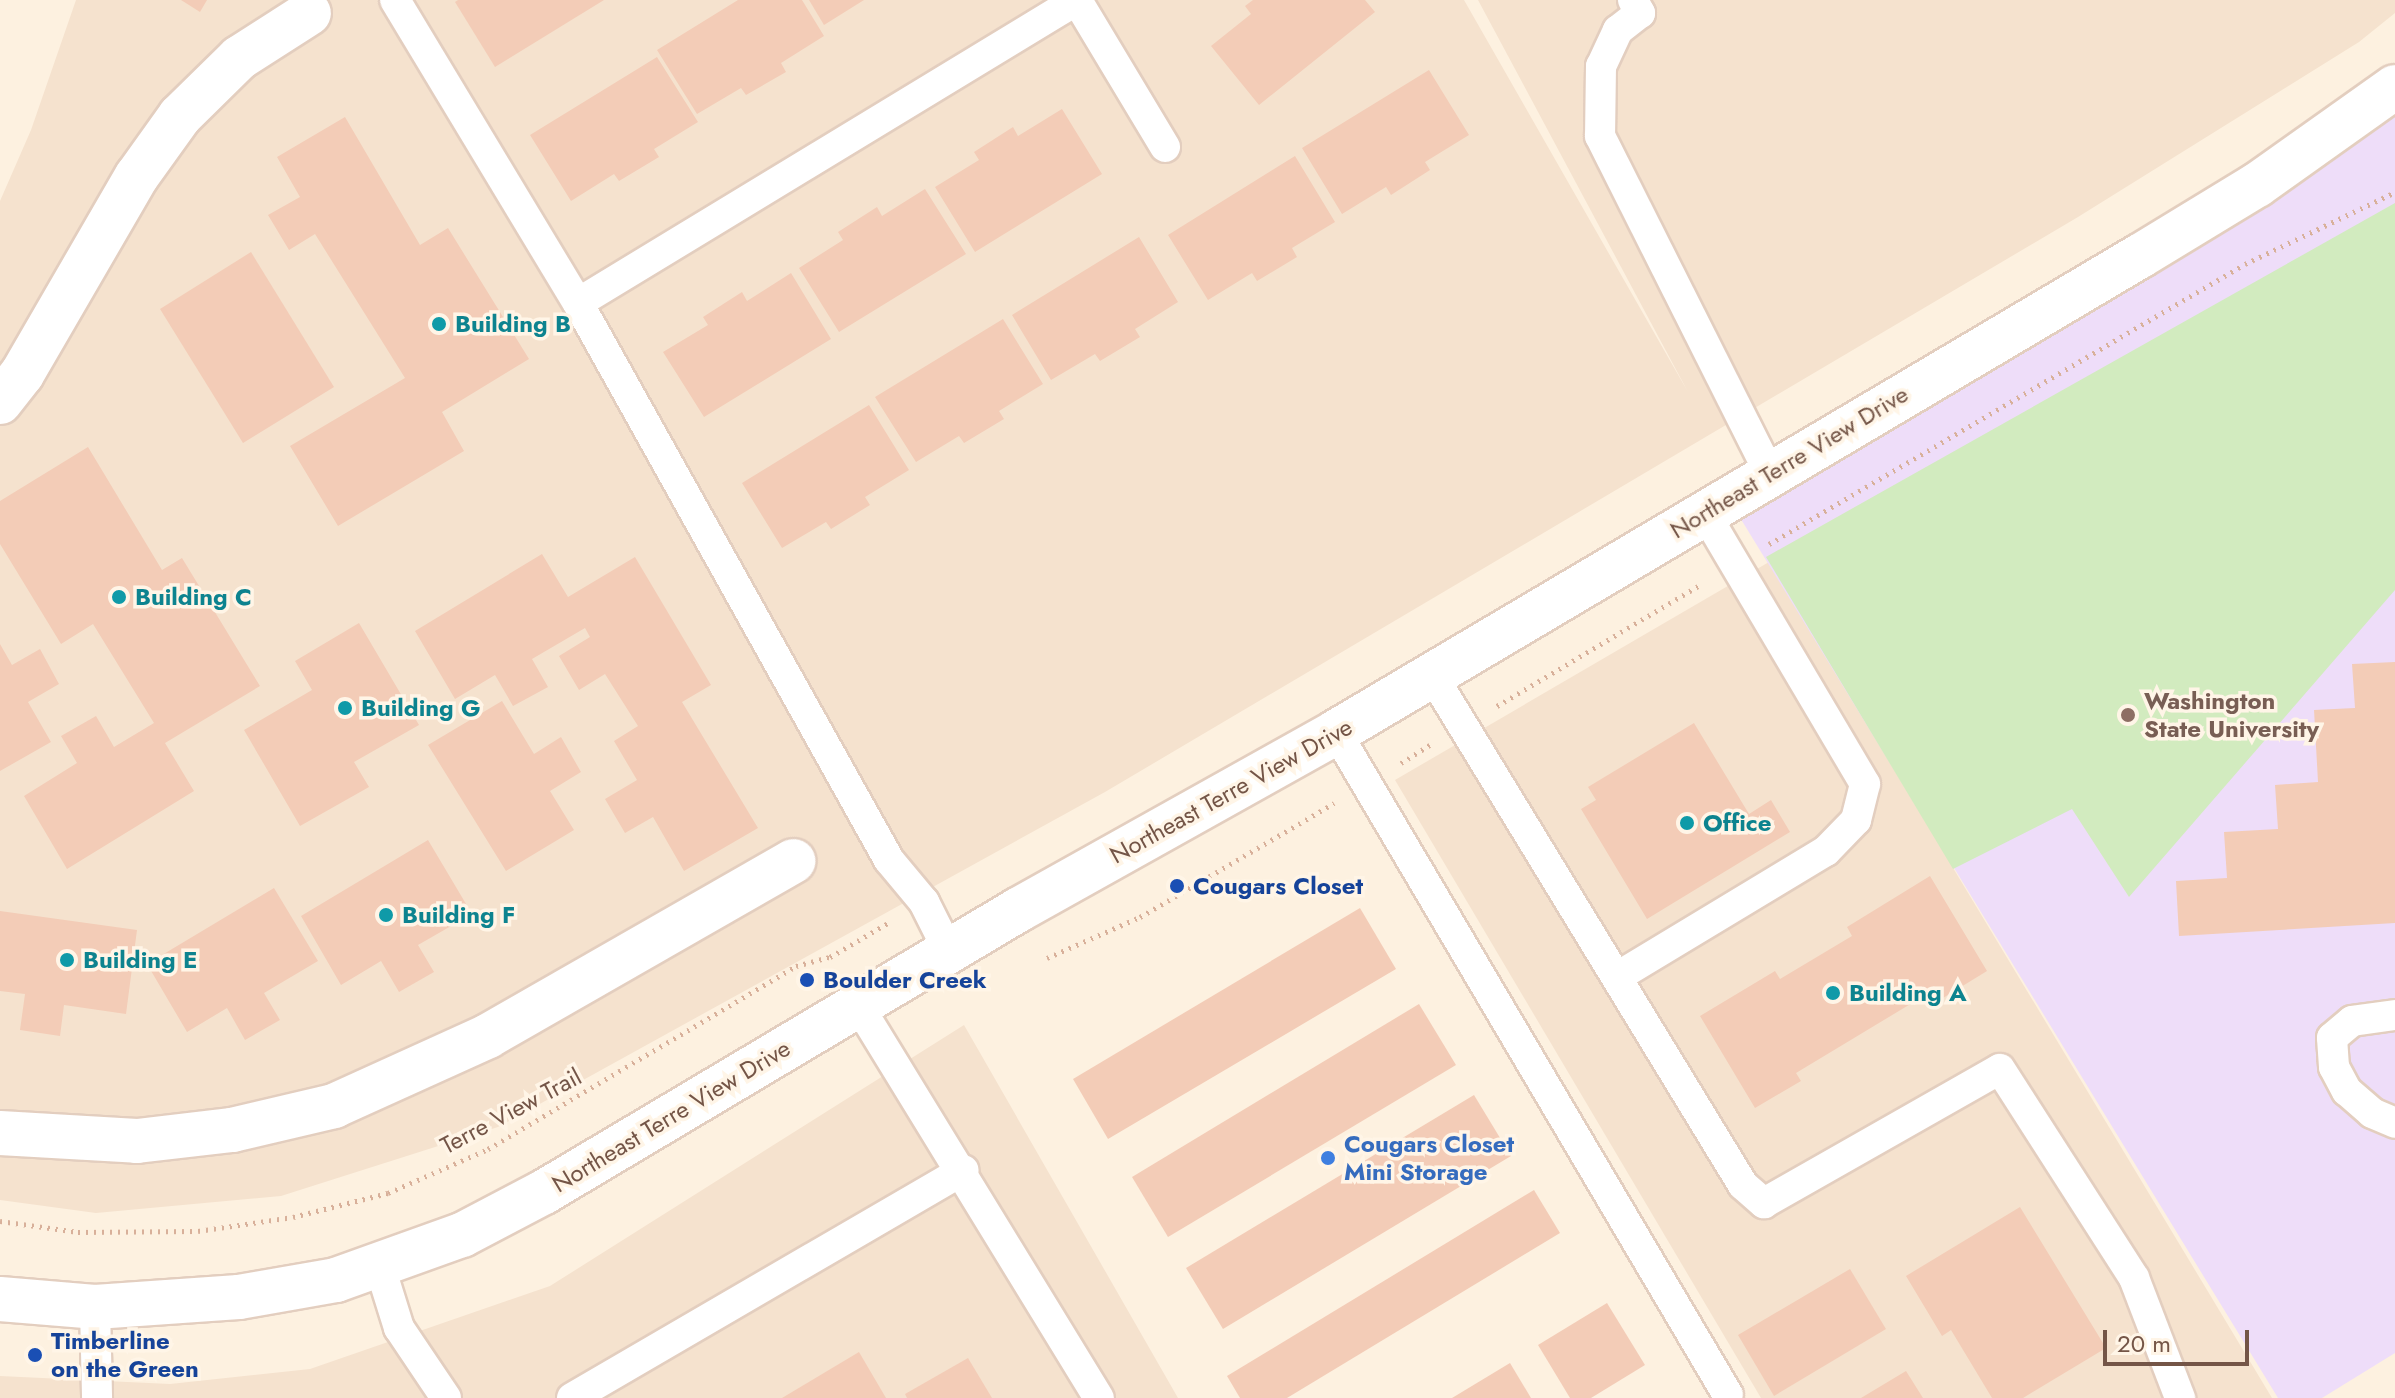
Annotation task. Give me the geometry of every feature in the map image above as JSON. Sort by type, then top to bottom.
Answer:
[{"type":"main road","points":[[0,402],[22,374],[137,176],[180,116],[239,58],[309,13]]},
{"type":"main road","name":"Northeast Terre View Drive","points":[[0,1299],[95,1307],[239,1297],[380,1267],[462,1235],[544,1192],[949,952],[1432,675],[1769,472],[2257,185],[2395,87]]},
{"type":"main road","points":[[0,1133],[137,1141],[232,1130],[334,1106],[488,1036],[793,861]]},
{"type":"lane","points":[[395,0],[578,303],[881,846],[924,902],[949,952]]},
{"type":"lane","points":[[1633,0],[1640,13],[1618,30],[1601,66],[1600,136],[1769,472]]},
{"type":"lane","points":[[578,303],[1078,1],[1165,147]]},
{"type":"lane","points":[[1617,977],[1826,851],[1856,820],[1865,784],[1704,512]]},
{"type":"lane","points":[[1432,675],[1743,1185],[1764,1203],[2000,1069],[2134,1278],[2180,1398]]},
{"type":"lane","points":[[1336,732],[1728,1395]]},
{"type":"lane","points":[[858,1005],[963,1170],[1099,1398]]},
{"type":"lane","points":[[2395,1015],[2352,1021],[2332,1038],[2334,1067],[2347,1091],[2372,1113],[2395,1123]]},
{"type":"lane","points":[[572,1398],[963,1170]]},
{"type":"lane","points":[[380,1267],[399,1328],[446,1398]]},
{"type":"lane","points":[[95,1307],[97,1398]]},
{"type":"path","name":"Terre View Trail","points":[[0,1221],[78,1232],[198,1231],[293,1217],[388,1193],[488,1149],[796,966],[830,957],[924,902]]},
{"type":"shaded area","points":[[76,0],[1464,0],[1688,392],[1478,0],[2395,0],[2395,13],[2359,42],[2078,217],[1105,792],[498,1127],[281,1196],[96,1213],[0,1200],[0,201],[31,130]]},
{"type":"shaded area","name":"Washington State University","points":[[2395,87],[2395,1353],[2322,1398],[2278,1398],[1728,498]]},
{"type":"shaded area","points":[[1769,562],[2272,1398],[1761,1398],[1395,780]]},
{"type":"shaded area","name":"Timberline on the Green","points":[[964,1025],[1178,1398],[0,1398],[0,1376],[170,1384],[310,1369],[550,1286]]},
{"type":"green space","points":[[2395,203],[2395,590],[2129,897],[2072,809],[1953,869],[1766,557]]},
{"type":"building","points":[[181,0],[207,0],[200,12]]},
{"type":"building","points":[[604,0],[495,67],[455,2]]},
{"type":"building","points":[[738,0],[802,0],[824,36],[781,63],[786,72],[746,95],[741,88],[697,114],[657,50]]},
{"type":"building","points":[[809,0],[864,0],[824,25]]},
{"type":"building","points":[[1253,0],[1365,0],[1375,12],[1259,105],[1211,46],[1251,14],[1245,6]]},
{"type":"building","points":[[657,57],[698,122],[654,149],[659,157],[619,181],[614,174],[571,201],[530,135]]},
{"type":"building","points":[[1429,70],[1469,135],[1425,162],[1430,170],[1391,195],[1386,187],[1342,214],[1302,148]]},
{"type":"building","points":[[1062,109],[1102,174],[975,252],[935,187],[979,160],[974,152],[1013,127],[1018,136]]},
{"type":"building","points":[[345,117],[420,245],[448,228],[529,359],[442,412],[464,451],[338,526],[290,446],[405,378],[315,234],[289,250],[268,215],[300,197],[277,157]]},
{"type":"building","points":[[1295,156],[1335,222],[1292,248],[1297,257],[1257,281],[1252,273],[1208,300],[1168,235]]},
{"type":"building","points":[[925,189],[966,254],[839,332],[799,268],[843,240],[838,232],[877,207],[882,216]]},
{"type":"building","points":[[1139,237],[1178,302],[1135,329],[1140,337],[1100,361],[1095,354],[1051,380],[1012,315]]},
{"type":"building","points":[[251,252],[334,387],[243,443],[160,309]]},
{"type":"building","points":[[791,273],[831,339],[704,417],[663,352],[708,325],[703,317],[742,292],[747,301]]},
{"type":"building","points":[[1003,319],[1043,384],[999,411],[1004,419],[964,443],[959,436],[916,462],[875,397]]},
{"type":"building","points":[[869,405],[909,470],[865,497],[870,505],[831,529],[826,522],[782,548],[742,483]]},
{"type":"building","name":"Building C","points":[[88,447],[162,570],[182,558],[260,686],[165,743],[194,791],[67,869],[24,796],[77,763],[61,736],[96,716],[114,747],[154,723],[93,624],[61,644],[0,544],[0,501]]},
{"type":"building","points":[[542,554],[568,597],[635,557],[711,685],[682,702],[758,828],[684,871],[653,817],[625,833],[605,799],[637,780],[614,741],[638,726],[605,674],[579,690],[559,656],[590,637],[585,628],[532,659],[548,687],[513,706],[495,675],[455,699],[415,631]]},
{"type":"building","name":"Building G","points":[[359,623],[419,725],[354,762],[369,787],[300,826],[244,730],[312,690],[295,661]]},
{"type":"building","points":[[0,644],[12,665],[40,649],[59,684],[28,702],[51,742],[0,771]]},
{"type":"building","points":[[2395,662],[2395,923],[2179,936],[2176,881],[2227,878],[2224,832],[2278,829],[2275,785],[2318,782],[2314,710],[2355,708],[2352,664]]},
{"type":"building","name":"Building G","points":[[502,701],[534,754],[561,737],[581,772],[550,791],[574,830],[506,871],[428,745]]},
{"type":"building","name":"Office","points":[[1694,723],[1749,814],[1771,800],[1790,832],[1647,919],[1581,809],[1596,800],[1588,787]]},
{"type":"building","name":"Building F","points":[[428,840],[472,914],[418,945],[434,972],[399,992],[381,961],[341,985],[301,916]]},
{"type":"building","name":"Building A","points":[[1930,876],[1987,971],[1943,998],[1937,988],[1796,1073],[1801,1081],[1755,1108],[1700,1016],[1775,971],[1780,979],[1852,936],[1847,927]]},
{"type":"building","points":[[274,888],[318,961],[264,993],[280,1020],[245,1040],[227,1008],[187,1032],[147,964]]},
{"type":"building","points":[[1360,908],[1396,969],[1108,1139],[1073,1079]]},
{"type":"building","name":"Building E","points":[[0,911],[137,930],[126,1014],[64,1005],[60,1036],[20,1030],[25,994],[0,991]]},
{"type":"building","points":[[1419,1004],[1456,1065],[1168,1237],[1132,1177]]},
{"type":"building","points":[[1474,1095],[1511,1156],[1223,1329],[1186,1268]]},
{"type":"building","points":[[1534,1190],[1560,1233],[1287,1398],[1240,1398],[1227,1376]]},
{"type":"building","points":[[2020,1207],[2106,1348],[2023,1398],[1992,1398],[1951,1330],[1942,1336],[1906,1276]]},
{"type":"building","points":[[1850,1269],[1886,1329],[1774,1396],[1738,1335]]},
{"type":"building","points":[[1607,1303],[1645,1365],[1591,1398],[1570,1398],[1538,1345]]},
{"type":"building","points":[[859,1352],[886,1398],[782,1398]]},
{"type":"building","points":[[968,1358],[992,1398],[907,1398],[905,1394]]},
{"type":"building","points":[[1510,1363],[1531,1398],[1452,1398]]},
{"type":"building","points":[[1906,1371],[1923,1398],[1861,1398]]},
{"type":"place","name":"Building B","points":[[439,324]]},
{"type":"place","name":"Building C","points":[[119,597]]},
{"type":"place","name":"Building G","points":[[345,708]]},
{"type":"place","name":"Washington State University","points":[[2128,715]]},
{"type":"place","name":"Office","points":[[1687,823]]},
{"type":"place","name":"Cougars Closet","points":[[1177,886]]},
{"type":"place","name":"Building F","points":[[386,915]]},
{"type":"place","name":"Building E","points":[[67,960]]},
{"type":"place","name":"Boulder Creek","points":[[807,980]]},
{"type":"place","name":"Building A","points":[[1833,993]]},
{"type":"place","name":"Cougars Closet Mini Storage","points":[[1328,1158]]},
{"type":"place","name":"Timberline on the Green","points":[[35,1355]]}]
